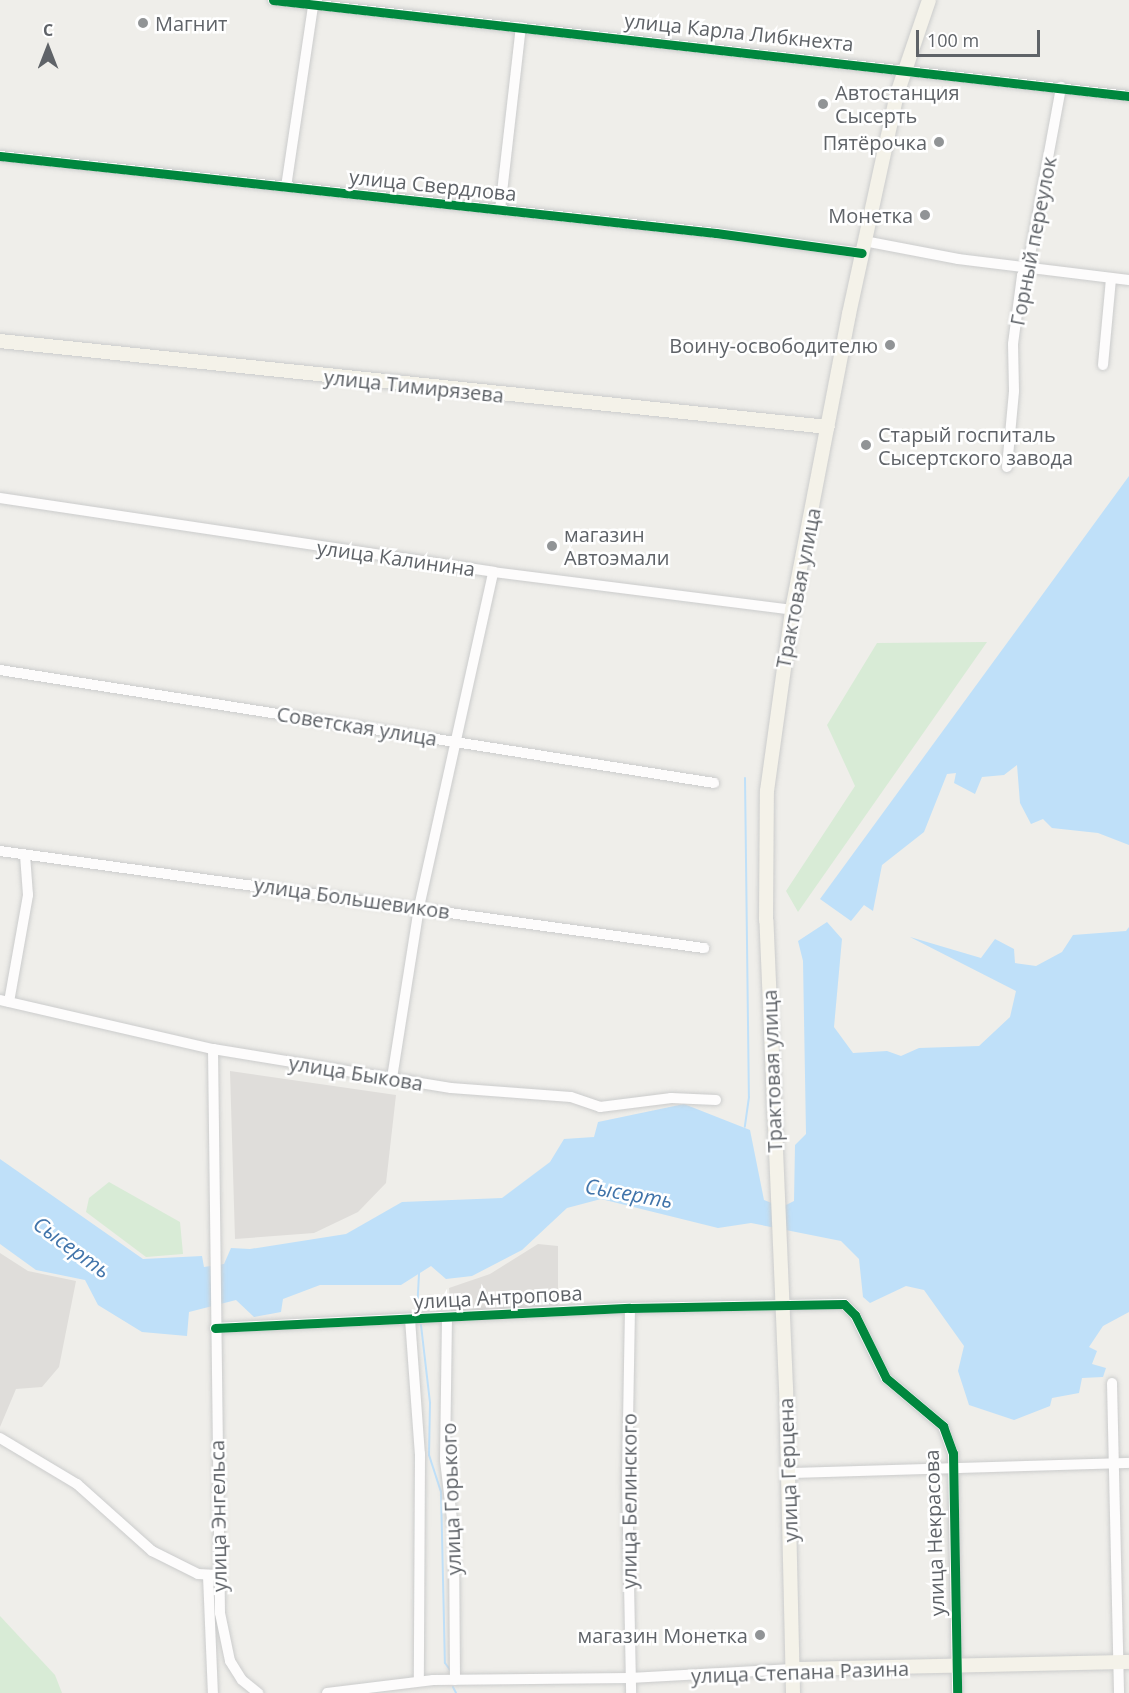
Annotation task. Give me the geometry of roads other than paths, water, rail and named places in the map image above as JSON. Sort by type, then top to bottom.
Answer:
[{"type":"main road","name":"Трактовая улица","points":[[778,1247],[766,920],[767,791],[792,610],[863,247],[904,68],[929,0]]},
{"type":"main road","name":"улица Тимирязева","points":[[0,341],[828,427]]},
{"type":"main road","name":"улица Герцена","points":[[778,1247],[783,1305],[789,1473],[793,1693]]},
{"type":"main road","name":"улица Степана Разина","points":[[793,1669],[957,1668],[1124,1662]]},
{"type":"street","name":"улица Карла Либкнехта","points":[[273,0],[313,2],[904,68],[1129,96]]},
{"type":"street","points":[[286,187],[313,2]]},
{"type":"street","points":[[500,210],[521,27]]},
{"type":"street","name":"Горный переулок","points":[[1007,467],[1014,391],[1013,344],[1022,276],[1026,269],[1061,87]]},
{"type":"street","name":"улица Свердлова","points":[[0,156],[863,247],[1129,280]]},
{"type":"street","points":[[1103,365],[1112,279]]},
{"type":"street","name":"улица Калинина","points":[[0,498],[493,572],[792,610]]},
{"type":"street","points":[[392,1078],[419,907],[453,742],[493,572]]},
{"type":"street","name":"Советская улица","points":[[0,670],[714,783]]},
{"type":"street","name":"улица Большевиков","points":[[0,851],[704,948]]},
{"type":"street","points":[[4,1001],[28,895],[25,855]]},
{"type":"street","name":"улица Быкова","points":[[4,1001],[213,1049],[510,1095],[571,1097],[600,1107],[671,1098],[716,1101]]},
{"type":"street","name":"улица Энгельса","points":[[213,1049],[215,1233],[213,1576],[230,1661],[242,1680],[258,1693]]},
{"type":"street","name":"улица Антропова","points":[[215,1328],[630,1308],[844,1304]]},
{"type":"street","name":"улица Некрасова","points":[[844,1304],[855,1315],[886,1378],[943,1426],[953,1466],[957,1693]]},
{"type":"street","name":"улица Белинского","points":[[630,1308],[631,1693]]},
{"type":"street","name":"улица Горького","points":[[447,1317],[445,1460],[454,1537],[455,1680]]},
{"type":"street","name":"улица Горького","points":[[410,1319],[420,1454],[419,1681]]},
{"type":"street","points":[[1112,1383],[1124,1662],[1119,1693]]},
{"type":"street","points":[[0,1438],[77,1484],[152,1551],[177,1567],[213,1576],[213,1693]]},
{"type":"street","points":[[789,1473],[953,1466],[1129,1463]]},
{"type":"street","name":"улица Степана Разина","points":[[327,1693],[419,1681],[630,1678],[793,1669]]},
{"type":"water","points":[[1129,476],[1129,845],[1098,833],[1052,828],[1043,819],[1031,824],[1020,803],[1017,765],[1004,775],[982,777],[975,794],[954,783],[956,773],[947,774],[924,832],[882,865],[873,911],[864,905],[851,921],[820,899]]},
{"type":"water","name":"Сысерть","points":[[827,922],[842,939],[834,1027],[853,1053],[887,1051],[901,1056],[919,1048],[979,1046],[1010,1017],[1016,991],[910,937],[981,958],[995,939],[1014,949],[1015,963],[1036,966],[1062,952],[1073,935],[1126,931],[1129,927],[1129,1312],[1103,1326],[1089,1347],[1097,1351],[1092,1364],[1106,1368],[1103,1377],[1082,1378],[1079,1393],[1052,1398],[1050,1406],[1014,1420],[969,1405],[958,1371],[964,1346],[924,1290],[906,1286],[870,1303],[863,1297],[859,1259],[841,1241],[751,1223],[718,1228],[601,1199],[567,1208],[522,1250],[472,1276],[446,1279],[431,1266],[401,1285],[320,1285],[283,1299],[281,1312],[254,1317],[236,1300],[189,1312],[187,1336],[142,1332],[98,1305],[85,1280],[36,1270],[0,1244],[0,1159],[143,1259],[202,1256],[204,1267],[224,1264],[231,1248],[250,1249],[346,1234],[402,1202],[502,1198],[550,1162],[564,1139],[594,1137],[598,1122],[684,1104],[750,1130],[764,1200],[782,1207],[794,1201],[795,1145],[806,1134],[803,961],[798,941]]},
{"type":"waterway","points":[[745,778],[749,1097],[745,1127]]},
{"type":"waterway","points":[[417,1312],[419,1273]]},
{"type":"waterway","points":[[421,1325],[430,1403],[429,1455],[441,1491],[445,1663],[450,1670]]},
{"type":"waterway","points":[[453,1687],[456,1693]]},
{"type":"place","name":"Магнит","points":[[143,23]]},
{"type":"place","name":"Автостанция Сысерть","points":[[823,104]]},
{"type":"place","name":"Пятёрочка","points":[[939,142]]},
{"type":"place","name":"Монетка","points":[[925,215]]},
{"type":"place","name":"Воину-освободителю","points":[[890,345]]},
{"type":"place","name":"Старый госпиталь Сысертского завода","points":[[866,445]]},
{"type":"place","name":"магазин Автоэмали","points":[[552,546]]},
{"type":"place","name":"магазин Монетка","points":[[760,1635]]}]
